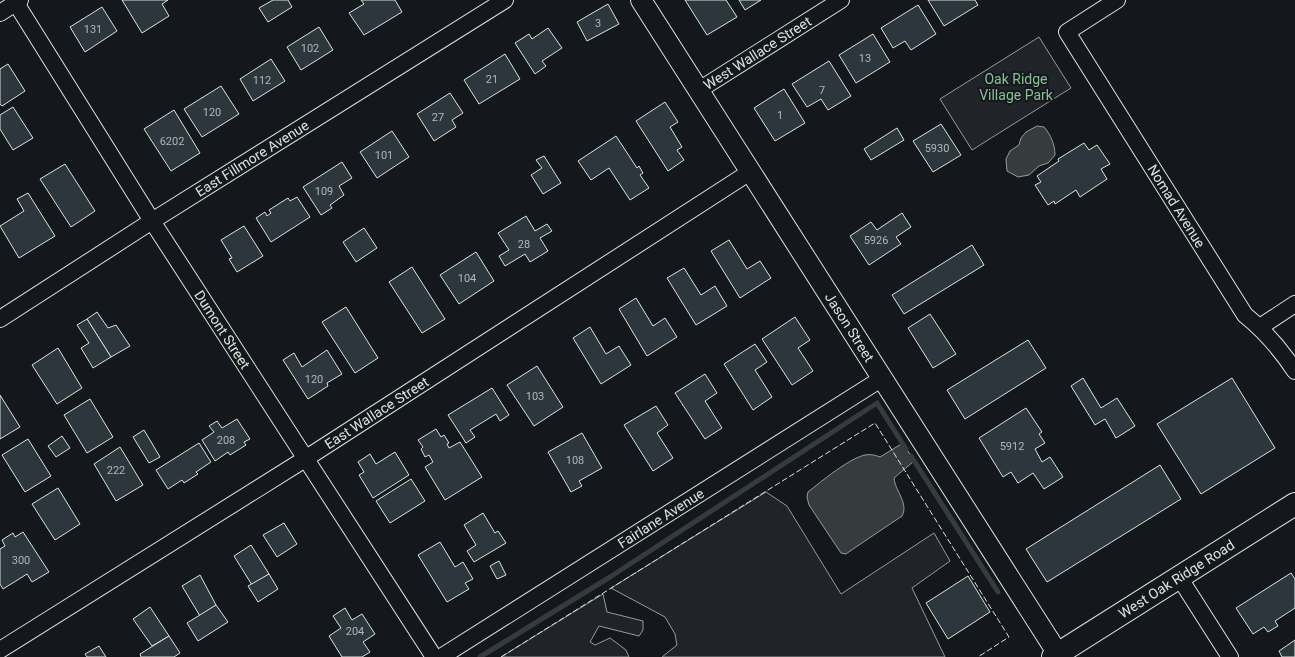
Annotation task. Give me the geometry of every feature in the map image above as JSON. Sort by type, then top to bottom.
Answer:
[{"type":"main road","name":"West Oak Ridge Road","points":[[1055,655],[1295,504]]},
{"type":"street","name":"East Fillmore Avenue","points":[[0,319],[152,221],[505,0]]},
{"type":"street","name":"Jason Street","points":[[641,0],[1055,655]]},
{"type":"street","name":"West Wallace Street","points":[[699,90],[841,0]]},
{"type":"street","name":"Nomad Avenue","points":[[1117,0],[1067,32],[1245,315],[1260,327],[1283,353],[1295,371]]},
{"type":"street","name":"Dumont Street","points":[[17,1],[152,221],[434,657]]},
{"type":"street","points":[[0,12],[17,1]]},
{"type":"street","name":"East Wallace Street","points":[[0,650],[305,459],[750,172]]},
{"type":"street","points":[[1260,327],[1295,304]]},
{"type":"street","name":"Fairlane Avenue","points":[[441,657],[882,379]]},
{"type":"street","points":[[1179,577],[1230,657]]},
{"type":"green space","name":"Oak Ridge Village Park","points":[[1039,37],[1071,88],[972,150],[940,99]]},
{"type":"green space","points":[[766,492],[787,506],[841,594],[934,533],[950,561],[912,588],[945,657],[662,657],[677,645],[675,634],[665,617],[611,588]]},
{"type":"green space","points":[[603,594],[607,612],[643,621],[643,630],[639,636],[599,626],[590,642],[595,645],[610,638],[626,650],[629,657],[501,657]]},
{"type":"shaded area","points":[[1037,126],[1044,127],[1049,133],[1055,155],[1048,163],[1039,166],[1029,175],[1018,177],[1007,171],[1006,159],[1010,151],[1019,145],[1021,138],[1026,132]]},
{"type":"shaded area","points":[[903,443],[914,461],[894,478],[904,506],[902,516],[846,554],[841,553],[809,505],[808,492],[835,471],[858,457],[873,455],[880,457]]},
{"type":"building","points":[[122,0],[168,0],[162,4],[169,16],[142,33]]},
{"type":"building","points":[[273,0],[288,0],[292,7],[268,22],[259,8]]},
{"type":"building","points":[[361,0],[395,0],[402,12],[364,35],[349,13],[364,4]]},
{"type":"building","points":[[685,0],[726,0],[737,17],[707,35]]},
{"type":"building","points":[[739,0],[761,0],[745,10]]},
{"type":"building","points":[[928,0],[975,0],[978,5],[944,26]]},
{"type":"building","points":[[608,4],[619,24],[587,41],[577,22]]},
{"type":"building","points":[[918,5],[936,34],[911,50],[905,41],[893,48],[881,28]]},
{"type":"building","points":[[102,7],[117,31],[85,52],[70,27]]},
{"type":"building","points":[[319,27],[333,50],[301,70],[287,47]]},
{"type":"building","points":[[548,28],[562,48],[542,61],[546,66],[535,74],[515,43],[529,34],[532,39]]},
{"type":"building","points":[[873,34],[890,62],[856,83],[839,55]]},
{"type":"building","points":[[505,54],[520,79],[479,104],[464,80]]},
{"type":"building","points":[[271,59],[285,81],[253,101],[240,79]]},
{"type":"building","points":[[829,61],[851,96],[828,110],[821,99],[807,107],[792,84]]},
{"type":"building","points":[[8,64],[25,91],[2,106],[0,104],[0,69]]},
{"type":"building","points":[[221,86],[239,114],[202,137],[184,109]]},
{"type":"building","points":[[784,89],[805,123],[775,141],[754,108]]},
{"type":"building","points":[[450,93],[463,113],[452,120],[456,127],[434,141],[417,114]]},
{"type":"building","points":[[665,102],[678,122],[670,127],[682,147],[677,150],[684,160],[668,171],[636,121]]},
{"type":"building","points":[[13,107],[33,138],[13,150],[0,129],[0,115]]},
{"type":"building","points":[[174,110],[200,153],[171,171],[144,129]]},
{"type":"building","points":[[941,124],[961,155],[933,172],[913,141]]},
{"type":"building","points":[[897,128],[904,140],[871,160],[864,149]]},
{"type":"building","points":[[392,131],[409,157],[377,178],[360,152]]},
{"type":"building","points":[[616,136],[637,168],[639,166],[643,173],[640,175],[649,188],[630,200],[609,168],[591,180],[578,161]]},
{"type":"building","points":[[1084,143],[1089,150],[1097,145],[1110,164],[1101,169],[1107,179],[1080,197],[1076,190],[1055,204],[1054,201],[1048,205],[1035,185],[1041,182],[1037,176],[1059,161],[1058,159]]},
{"type":"building","points":[[544,156],[561,183],[543,194],[531,175],[542,168],[536,160]]},
{"type":"building","points":[[342,162],[352,178],[339,186],[344,195],[330,205],[332,208],[321,215],[303,187]]},
{"type":"building","points":[[65,164],[95,211],[71,227],[40,179]]},
{"type":"building","points":[[28,193],[55,236],[19,258],[0,226],[24,211],[17,199]]},
{"type":"building","points":[[297,197],[310,217],[271,242],[256,218],[265,212],[267,216],[271,213],[269,210],[288,198],[290,201]]},
{"type":"building","points":[[902,213],[911,227],[896,237],[901,244],[869,265],[850,236],[871,222],[877,230]]},
{"type":"building","points":[[526,216],[535,231],[547,224],[552,231],[540,238],[548,251],[530,262],[525,254],[505,266],[499,256],[509,250],[498,233]]},
{"type":"building","points":[[244,226],[263,256],[237,272],[229,259],[232,258],[221,240]]},
{"type":"building","points":[[364,228],[377,248],[356,262],[343,242]]},
{"type":"building","points":[[729,240],[747,269],[760,261],[771,278],[740,298],[711,251]]},
{"type":"building","points":[[972,245],[984,265],[904,314],[892,295]]},
{"type":"building","points":[[476,252],[494,281],[459,304],[440,275]]},
{"type":"building","points":[[412,267],[445,319],[422,333],[389,282]]},
{"type":"building","points":[[684,268],[701,295],[715,286],[727,306],[696,325],[667,278]]},
{"type":"building","points":[[636,298],[653,326],[665,318],[677,337],[647,356],[619,309]]},
{"type":"building","points":[[346,307],[378,358],[355,373],[322,322]]},
{"type":"building","points":[[97,312],[108,328],[116,325],[130,346],[111,357],[87,319]]},
{"type":"building","points":[[930,314],[956,354],[933,368],[908,328]]},
{"type":"building","points":[[795,317],[810,340],[798,348],[813,371],[792,385],[762,339]]},
{"type":"building","points":[[87,319],[111,357],[93,368],[81,348],[89,343],[77,325]]},
{"type":"building","points":[[590,327],[606,354],[619,346],[631,365],[601,384],[573,338]]},
{"type":"building","points":[[1028,340],[1046,368],[965,419],[947,390]]},
{"type":"building","points":[[755,344],[767,362],[755,370],[772,397],[753,410],[724,364]]},
{"type":"building","points":[[58,348],[82,388],[57,404],[32,365]]},
{"type":"building","points":[[327,350],[342,374],[327,383],[328,386],[308,399],[283,360],[294,353],[302,367]]},
{"type":"building","points":[[537,366],[563,407],[534,426],[507,385]]},
{"type":"building","points":[[705,374],[717,393],[705,401],[722,428],[705,439],[675,393]]},
{"type":"building","points":[[1083,378],[1101,408],[1117,398],[1135,426],[1116,438],[1105,419],[1095,425],[1071,386]]},
{"type":"building","points":[[1232,378],[1275,448],[1201,494],[1157,424]]},
{"type":"building","points":[[492,388],[509,415],[500,421],[496,414],[470,430],[475,437],[466,443],[448,415]]},
{"type":"building","points":[[0,395],[20,427],[0,439]]},
{"type":"building","points":[[90,399],[113,437],[87,453],[64,415]]},
{"type":"building","points":[[656,406],[668,425],[657,433],[673,458],[653,471],[624,425]]},
{"type":"building","points":[[1026,408],[1042,432],[1039,434],[1045,443],[1035,449],[1042,462],[1050,457],[1063,477],[1044,489],[1033,473],[1018,483],[1011,472],[1003,477],[979,438]]},
{"type":"building","points":[[237,419],[250,439],[244,442],[246,445],[230,455],[228,452],[215,461],[202,440],[214,432],[209,426],[217,421],[222,428]]},
{"type":"building","points":[[436,429],[441,437],[444,435],[449,443],[447,444],[449,448],[460,442],[482,477],[445,500],[425,467],[433,462],[429,455],[425,457],[421,449],[423,447],[418,440]]},
{"type":"building","points":[[144,430],[160,457],[149,463],[133,437]]},
{"type":"building","points":[[582,433],[602,468],[579,481],[582,486],[571,492],[548,452]]},
{"type":"building","points":[[62,436],[70,448],[56,457],[48,446]]},
{"type":"building","points":[[28,439],[51,476],[25,492],[2,455]]},
{"type":"building","points":[[199,443],[211,462],[184,483],[182,480],[168,489],[156,470]]},
{"type":"building","points":[[120,447],[143,485],[116,501],[94,464]]},
{"type":"building","points":[[395,452],[409,475],[373,498],[359,475],[364,472],[358,462],[370,454],[376,464]]},
{"type":"building","points":[[1160,465],[1181,499],[1047,582],[1026,549]]},
{"type":"building","points":[[411,479],[425,501],[390,523],[376,501]]},
{"type":"building","points":[[58,488],[80,524],[55,540],[32,504]]},
{"type":"building","points":[[483,513],[495,533],[498,531],[506,543],[474,562],[467,551],[476,545],[464,525]]},
{"type":"building","points":[[284,523],[297,544],[277,557],[263,535]]},
{"type":"building","points":[[23,532],[49,572],[32,582],[27,574],[3,589],[0,584],[0,549],[5,546],[2,540],[13,533],[15,537]]},
{"type":"building","points":[[440,542],[455,567],[463,562],[473,579],[465,583],[469,589],[447,602],[418,555]]},
{"type":"building","points":[[251,545],[269,574],[252,585],[234,556]]},
{"type":"building","points":[[499,561],[506,575],[497,579],[490,566]]},
{"type":"building","points":[[1291,573],[1295,579],[1295,608],[1275,621],[1278,626],[1268,632],[1264,627],[1253,634],[1236,608]]},
{"type":"building","points":[[269,574],[278,589],[258,602],[248,586]]},
{"type":"building","points":[[200,575],[216,605],[200,616],[182,586]]},
{"type":"building","points":[[968,576],[990,612],[948,639],[926,603]]},
{"type":"building","points":[[216,605],[228,622],[198,641],[187,623]]},
{"type":"building","points":[[150,607],[169,636],[152,646],[133,619]]},
{"type":"building","points":[[345,608],[352,620],[362,614],[375,634],[363,642],[370,652],[362,657],[342,657],[329,636],[341,628],[333,616]]},
{"type":"building","points":[[169,636],[180,653],[174,657],[141,657],[140,654]]},
{"type":"building","points":[[1295,640],[1295,657],[1282,657],[1279,651]]},
{"type":"building","points":[[99,646],[106,657],[87,657],[85,654]]},
{"type":"waterway","points":[[480,657],[610,577],[877,403],[906,449]]},
{"type":"waterway","points":[[911,456],[998,592]]},
{"type":"fence","points":[[501,657],[875,423],[1009,637],[978,657]]}]
